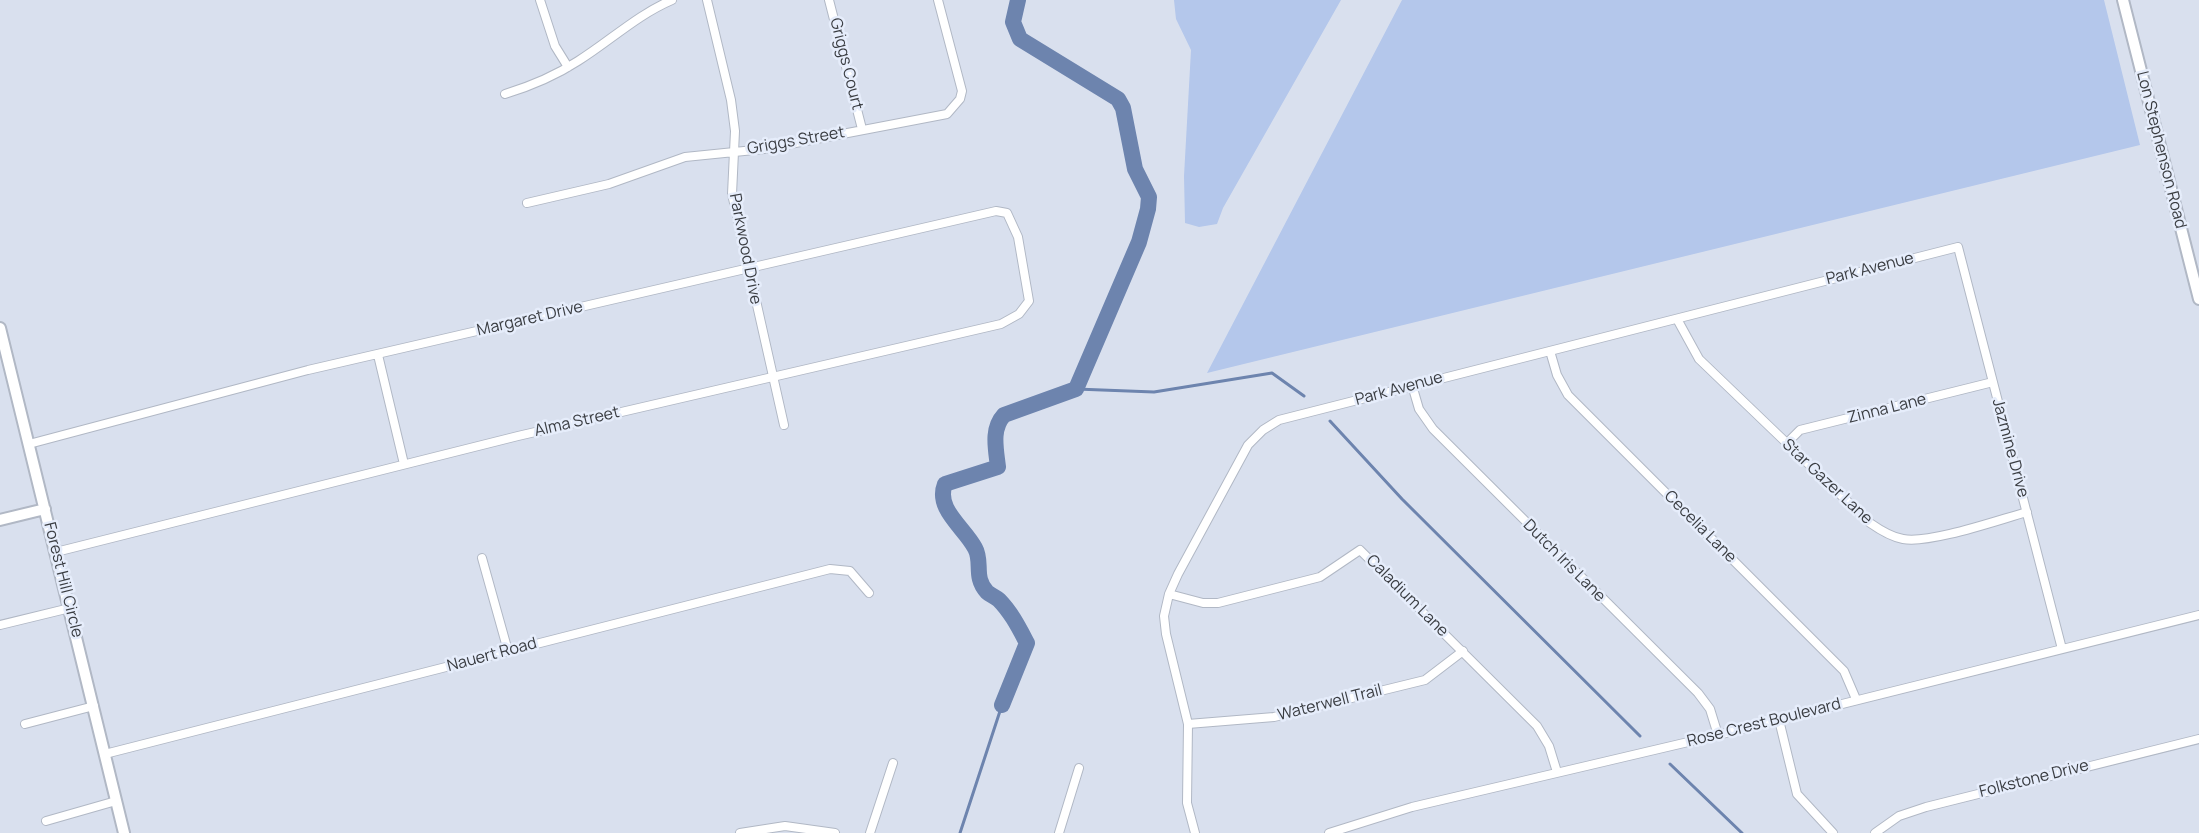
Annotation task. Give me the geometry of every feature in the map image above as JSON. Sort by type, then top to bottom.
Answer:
[{"type":"street","points":[[540,0],[555,46],[568,67]]},
{"type":"street","points":[[505,94],[547,79],[631,23],[672,0]]},
{"type":"street","name":"Parkwood Drive","points":[[707,0],[731,100],[735,152],[732,194],[784,425]]},
{"type":"street","name":"Griggs Court","points":[[829,0],[862,129]]},
{"type":"street","name":"Griggs Street","points":[[527,203],[609,184],[685,158],[764,149],[947,114],[960,99],[962,91],[938,0]]},
{"type":"street","name":"Lon Stephenson Road","points":[[2123,0],[2199,299]]},
{"type":"street","name":"Margaret Drive","points":[[29,444],[378,354],[996,211],[1007,213],[1018,237]]},
{"type":"street","name":"Alma Street","points":[[56,552],[404,464],[1012,319],[1027,306],[1029,301],[1018,237]]},
{"type":"street","name":"Park Avenue","points":[[1195,833],[1187,803],[1188,724],[1166,634],[1164,616],[1169,594],[1248,444],[1263,430],[1279,420],[1958,247]]},
{"type":"street","name":"Jazmine Drive","points":[[1958,247],[2062,649]]},
{"type":"street","name":"Star Gazer Lane","points":[[1677,319],[1700,358],[1870,524],[1904,539],[1926,538],[2027,512]]},
{"type":"street","name":"Forest Hill Circle","points":[[0,328],[124,833]]},
{"type":"street","name":"Cecelia Lane","points":[[1550,351],[1557,375],[1568,394],[1844,671],[1856,699]]},
{"type":"street","points":[[378,354],[404,464]]},
{"type":"street","name":"Zinna Lane","points":[[1786,444],[1800,430],[1993,382]]},
{"type":"street","name":"Dutch Iris Lane","points":[[1412,385],[1419,409],[1432,429],[1698,693],[1710,709],[1718,735]]},
{"type":"street","points":[[0,520],[45,509]]},
{"type":"street","name":"Caladium Lane","points":[[1169,594],[1203,603],[1218,603],[1320,578],[1360,550],[1537,726],[1549,746],[1557,772]]},
{"type":"street","points":[[482,558],[508,651]]},
{"type":"street","name":"Nauert Road","points":[[105,754],[830,569],[850,571],[869,593]]},
{"type":"street","points":[[0,625],[70,608]]},
{"type":"street","name":"Rose Crest Boulevard","points":[[1329,833],[1412,807],[1718,735],[2199,615]]},
{"type":"street","name":"Waterwell Trail","points":[[1188,724],[1274,717],[1425,680],[1463,651]]},
{"type":"street","points":[[25,724],[94,706]]},
{"type":"street","points":[[1779,720],[1797,794],[1833,833]]},
{"type":"street","name":"Folkstone Drive","points":[[1875,833],[1899,816],[1926,807],[2199,739]]},
{"type":"street","points":[[870,833],[893,763]]},
{"type":"street","points":[[1059,833],[1079,768]]},
{"type":"street","points":[[46,821],[116,801]]},
{"type":"street","points":[[740,833],[785,826],[836,833]]},
{"type":"shaded area","points":[[1174,0],[1341,0],[1223,208],[1217,224],[1199,227],[1185,223],[1184,176],[1191,50],[1176,19]]},
{"type":"shaded area","points":[[1402,0],[2104,0],[2140,145],[1207,373]]},
{"type":"waterway","points":[[1002,705],[1027,643],[1007,610],[999,600],[988,593],[980,581],[975,548],[947,510],[944,502],[945,484],[998,467],[996,433],[1004,415],[1076,389],[1139,242],[1149,197],[1135,169],[1123,108],[1118,99],[1020,39],[1013,22],[1018,0]]},
{"type":"waterway","points":[[1076,389],[1154,392],[1272,373],[1304,396]]},
{"type":"waterway","points":[[1330,421],[1402,499],[1640,736]]},
{"type":"waterway","points":[[960,833],[1002,705]]},
{"type":"waterway","points":[[1670,764],[1742,833]]}]
